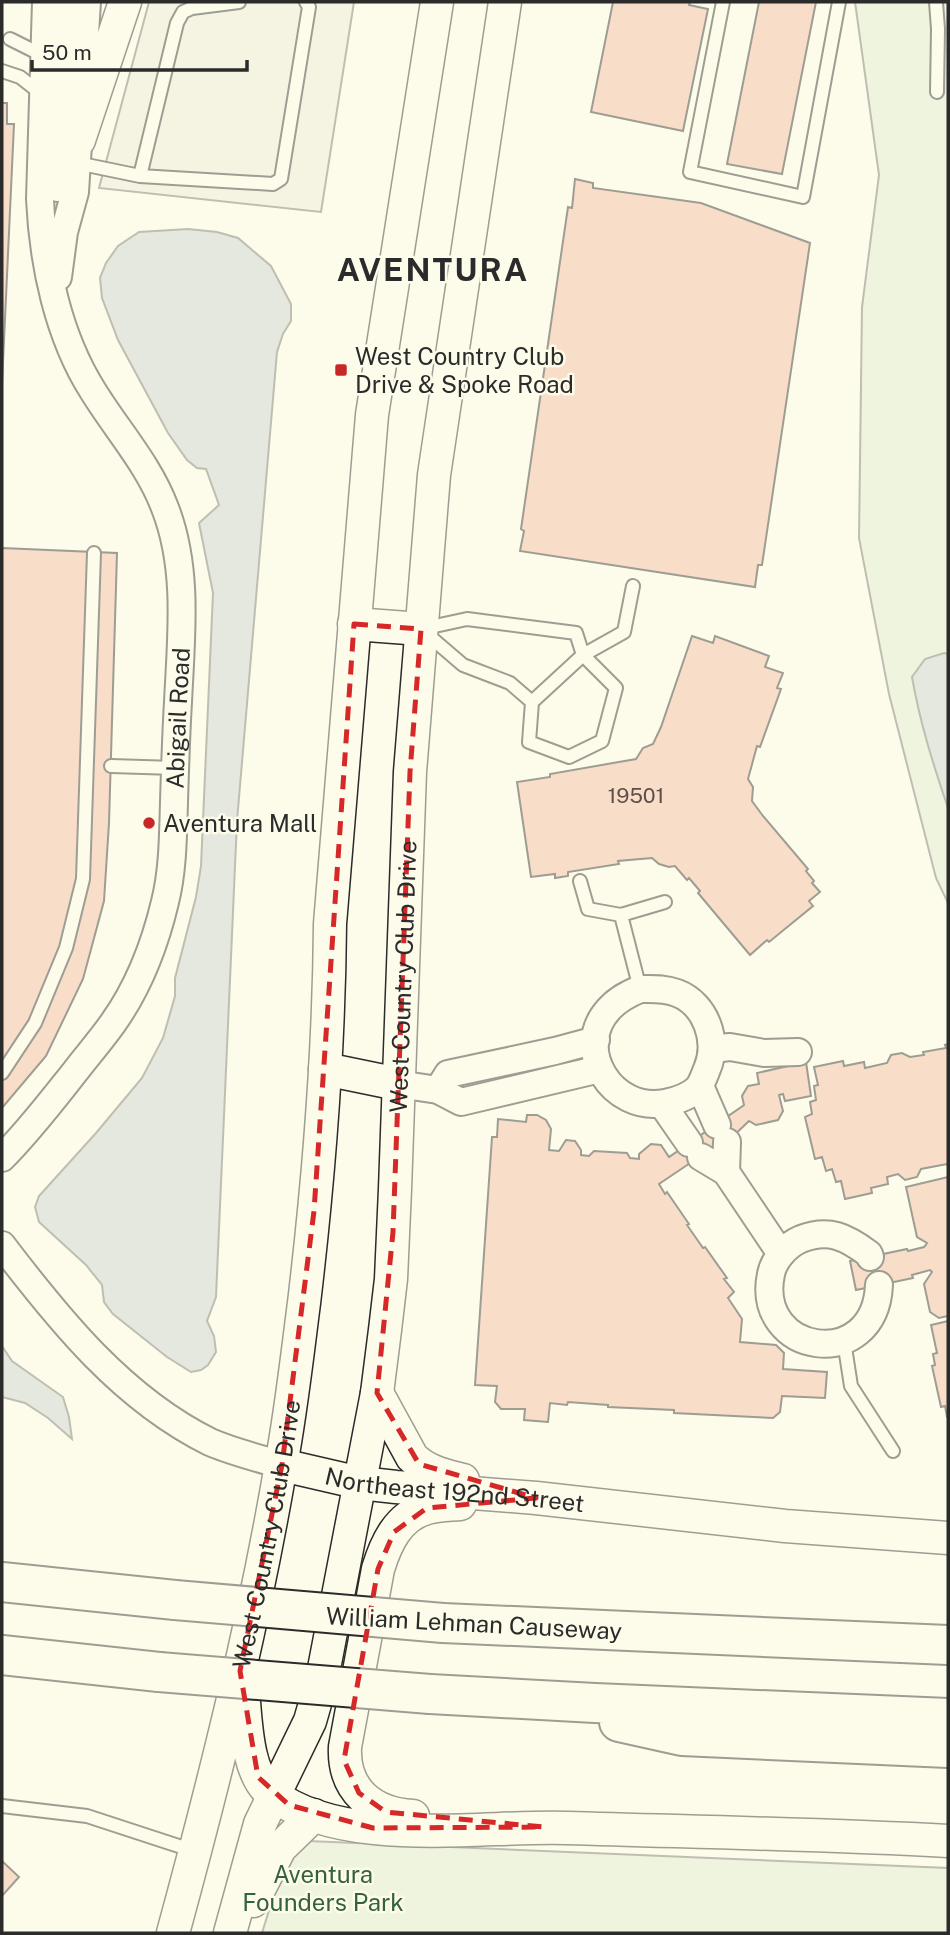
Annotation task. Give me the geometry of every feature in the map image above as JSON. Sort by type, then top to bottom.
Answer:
[{"type":"highway","name":"William Lehman Causeway","points":[[2,1582],[443,1623],[938,1644]]},
{"type":"highway","points":[[2,1654],[159,1672],[430,1694],[948,1718]]},
{"type":"highway","points":[[511,1699],[682,1736],[948,1748]]},
{"type":"street","name":"Abigail Road","points":[[2,1158],[94,1048],[127,1000],[141,973],[166,901],[172,854],[181,597],[180,573],[171,526],[149,476],[91,389],[63,330],[41,230],[43,95],[54,64],[67,2]]},
{"type":"street","name":"Abigail Road","points":[[55,299],[64,232],[75,192],[87,2]]},
{"type":"street","points":[[78,152],[125,2]]},
{"type":"street","name":"West Country Club Drive","points":[[173,1933],[240,1671],[282,1465],[322,1135],[330,924],[372,415],[437,2]]},
{"type":"street","name":"West Country Club Drive","points":[[230,1933],[254,1842],[273,1795],[310,1721],[319,1690],[377,1393],[390,1279],[410,772],[433,475],[505,2]]},
{"type":"street","name":"Abigail Road","points":[[46,14],[54,64],[57,183],[64,232]]},
{"type":"street","points":[[354,624],[421,629]]},
{"type":"street","points":[[640,989],[660,989],[679,994],[696,1006],[707,1022],[712,1049],[700,1086],[674,1101],[655,1105],[637,1103],[606,1082],[594,1047],[596,1040],[598,1028],[607,1010],[622,997],[640,989]]},
{"type":"street","points":[[438,1090],[449,1074],[596,1040]]},
{"type":"street","points":[[712,1049],[730,1047],[764,1053],[798,1052]]},
{"type":"street","points":[[325,1069],[438,1090],[461,1102],[600,1069]]},
{"type":"street","points":[[700,1086],[722,1133],[726,1172]]},
{"type":"street","points":[[662,1104],[695,1150],[726,1172],[781,1254]]},
{"type":"street","points":[[870,1257],[847,1238],[829,1233],[811,1235],[794,1242],[781,1254],[772,1269],[768,1287],[770,1305],[778,1321],[791,1334],[807,1342],[826,1345],[844,1341],[860,1332],[872,1317],[879,1300],[879,1285]]},
{"type":"street","name":"Northeast 192nd Street","points":[[2,1245],[79,1340],[129,1388],[176,1422],[211,1442],[248,1455],[360,1483],[536,1498],[785,1526],[948,1538]]},
{"type":"street","points":[[377,1393],[405,1447],[418,1464],[434,1472],[536,1498]]},
{"type":"street","points":[[536,1498],[427,1508],[408,1517],[384,1548],[344,1760],[359,1793],[366,1800],[386,1812],[405,1815],[466,1818],[543,1827],[948,1841]]},
{"type":"street","points":[[240,1671],[252,1756],[258,1777],[273,1795],[289,1805],[314,1815],[373,1828],[466,1831],[543,1827]]},
{"type":"street","points":[[237,1933],[280,1848],[314,1815]]},
{"type":"lane","points":[[140,176],[177,23],[183,12],[192,8],[239,2]]},
{"type":"lane","points":[[78,152],[140,176],[273,184],[282,179],[309,7],[306,2]]},
{"type":"lane","points":[[723,2],[691,172],[803,197],[839,2]]},
{"type":"lane","points":[[936,2],[937,92]]},
{"type":"lane","points":[[6,40],[22,38],[46,14]]},
{"type":"lane","points":[[6,40],[54,64]]},
{"type":"lane","points":[[2,71],[20,77],[43,95]]},
{"type":"lane","points":[[2,1073],[35,1023],[66,948],[83,878],[94,554]]},
{"type":"lane","points":[[421,629],[467,619],[576,633],[583,655],[616,688],[602,741],[569,757],[529,743],[532,702],[583,655],[624,632],[633,586]]},
{"type":"lane","points":[[421,629],[463,665],[510,683],[532,702]]},
{"type":"lane","points":[[111,766],[175,768]]},
{"type":"lane","points":[[580,881],[588,909],[621,915],[665,902]]},
{"type":"lane","points":[[621,915],[640,989]]},
{"type":"lane","points":[[844,1341],[851,1386],[893,1451]]},
{"type":"lane","points":[[2,1806],[87,1816],[194,1850]]},
{"type":"highlighted area","points":[[354,624],[421,629],[410,772],[393,1232],[377,1393],[419,1464],[536,1498],[427,1508],[394,1532],[378,1569],[344,1760],[359,1793],[386,1812],[543,1827],[373,1828],[289,1805],[258,1777],[240,1671],[282,1465],[314,1211]]},
{"type":"green space","points":[[855,2],[948,2],[948,903],[936,878],[889,694],[859,538],[862,307],[879,175]]},
{"type":"green space","name":"Aventura Founders Park","points":[[308,1841],[948,1868],[948,1933],[262,1933],[283,1865]]},
{"type":"shaded area","points":[[149,2],[354,2],[321,212],[99,188]]},
{"type":"shaded area","points":[[188,229],[217,232],[238,238],[271,266],[291,304],[291,321],[277,352],[237,821],[216,1297],[207,1321],[214,1336],[216,1352],[208,1365],[191,1372],[167,1357],[113,1314],[104,1302],[102,1285],[86,1265],[39,1222],[35,1207],[39,1196],[142,1078],[163,1038],[175,996],[175,978],[196,897],[201,866],[213,593],[199,523],[219,505],[206,469],[197,468],[187,460],[168,433],[118,340],[102,298],[100,278],[106,263],[118,246],[139,232]]},
{"type":"shaded area","points":[[948,654],[948,808],[927,743],[912,677],[925,659]]},
{"type":"shaded area","points":[[2,1346],[12,1361],[63,1397],[72,1439],[25,1403],[2,1397]]},
{"type":"building","points":[[613,2],[690,2],[689,5],[708,9],[683,131],[591,112]]},
{"type":"building","points":[[759,2],[816,2],[782,174],[727,164]]},
{"type":"building","points":[[2,103],[7,103],[7,124],[14,124],[2,384]]},
{"type":"building","points":[[575,179],[593,183],[593,188],[701,203],[810,243],[762,565],[758,565],[755,587],[520,551],[568,207],[572,208]]},
{"type":"building","points":[[2,548],[117,553],[104,901],[83,979],[46,1056],[2,1108]]},
{"type":"building","points":[[692,636],[713,643],[715,636],[769,656],[765,667],[783,673],[777,688],[781,689],[760,747],[757,746],[748,779],[753,787],[752,801],[808,869],[806,871],[814,881],[812,883],[820,892],[809,901],[813,906],[750,955],[698,893],[700,891],[675,866],[659,864],[652,858],[618,861],[619,864],[568,872],[568,876],[555,878],[555,874],[531,877],[517,782],[636,759],[643,748],[653,744],[661,727]]},
{"type":"building","points":[[948,1044],[948,1165],[921,1169],[917,1177],[905,1180],[898,1174],[887,1177],[888,1184],[871,1188],[872,1193],[845,1199],[841,1181],[836,1182],[832,1169],[826,1171],[822,1157],[815,1159],[805,1117],[812,1114],[810,1102],[816,1100],[814,1086],[818,1085],[814,1067],[843,1061],[844,1066],[864,1062],[865,1068],[887,1063],[891,1055],[924,1055],[923,1052],[946,1048],[945,1045]]},
{"type":"building","points":[[806,1062],[811,1096],[785,1101],[783,1094],[779,1095],[783,1111],[778,1120],[756,1125],[749,1121],[727,1142],[708,1151],[659,1184],[727,1278],[724,1279],[734,1292],[728,1298],[742,1319],[740,1342],[776,1345],[784,1353],[783,1369],[827,1372],[825,1398],[782,1396],[780,1412],[773,1418],[674,1413],[674,1410],[568,1402],[567,1405],[550,1403],[548,1422],[524,1420],[525,1409],[501,1409],[495,1402],[497,1386],[475,1385],[492,1137],[497,1137],[498,1119],[526,1122],[527,1115],[537,1115],[546,1120],[551,1129],[549,1150],[559,1151],[566,1140],[575,1141],[581,1155],[589,1156],[594,1151],[627,1153],[630,1158],[639,1159],[639,1154],[651,1144],[661,1145],[669,1157],[744,1105],[742,1096],[748,1086],[759,1084],[757,1073]]},
{"type":"building","points":[[948,1177],[948,1316],[939,1318],[930,1312],[924,1284],[932,1272],[930,1270],[912,1275],[913,1278],[856,1290],[850,1261],[907,1249],[908,1251],[924,1247],[927,1243],[917,1237],[906,1187]]},
{"type":"building","points":[[948,1321],[947,1417],[945,1406],[941,1407],[932,1366],[935,1365],[933,1354],[937,1353],[931,1325]]},
{"type":"building","points":[[2,1861],[19,1877],[2,1896]]},
{"type":"place","name":"West Country Club Drive & Spoke Road","points":[[341,370]]},
{"type":"place","name":"Aventura Mall","points":[[149,823]]},
{"type":"district","name":"AVENTURA","points":[[433,269]]}]
